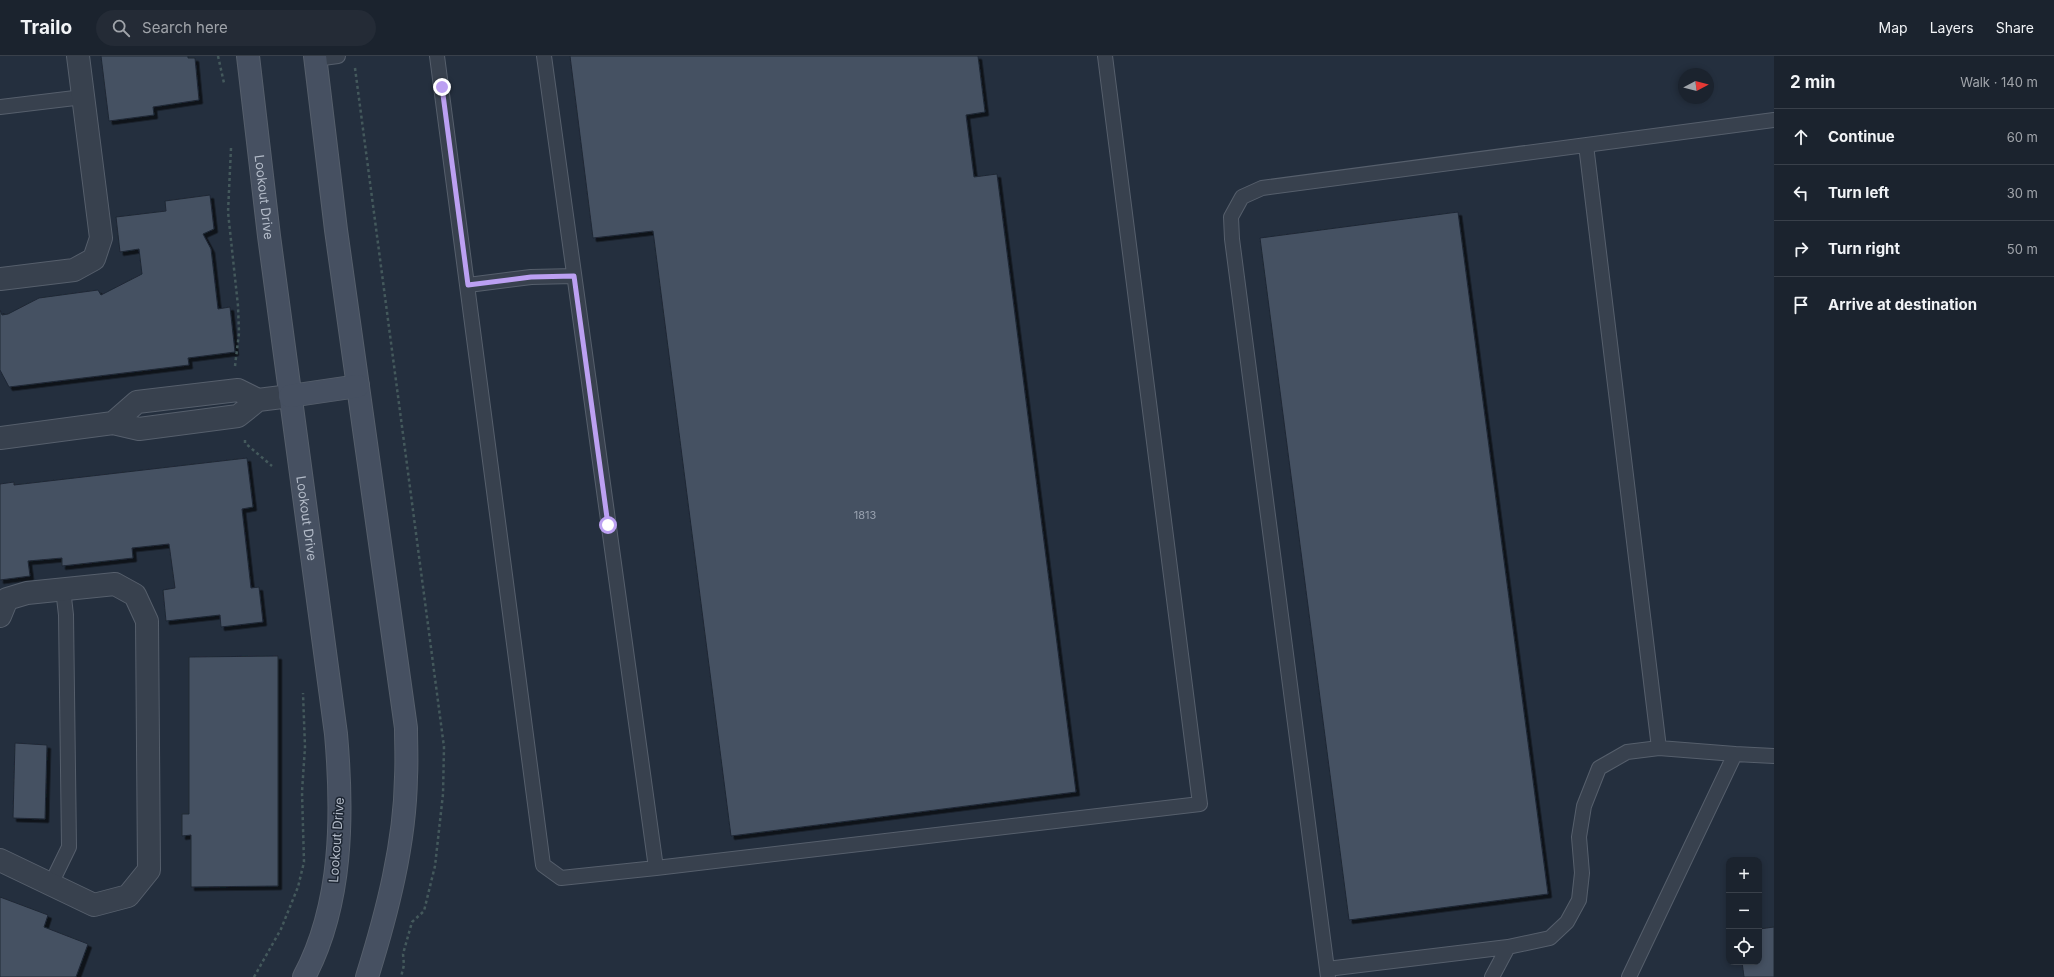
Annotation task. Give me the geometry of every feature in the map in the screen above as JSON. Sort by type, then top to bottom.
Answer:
[{"type":"main road","name":"Lookout Drive","points":[[248,56],[269,236],[336,734],[340,778],[335,880],[325,925],[312,963],[304,977]]},
{"type":"main road","points":[[315,58],[336,230],[406,728],[406,777],[402,827],[380,936],[366,977]]},
{"type":"main road","points":[[290,396],[358,386]]},
{"type":"street","points":[[0,279],[74,270],[94,259],[101,238],[78,56]]},
{"type":"street","points":[[0,438],[113,423],[140,429],[238,416],[258,400],[290,396]]},
{"type":"street","points":[[0,616],[7,598],[27,593],[115,584],[135,595],[147,621],[149,870],[128,896],[94,905],[0,860]]},
{"type":"lane","points":[[315,58],[338,56]]},
{"type":"lane","points":[[437,56],[543,865],[561,878],[1200,804],[1105,56]]},
{"type":"lane","points":[[544,56],[656,868]]},
{"type":"lane","points":[[0,107],[83,97]]},
{"type":"lane","points":[[1774,120],[1262,188],[1242,197],[1231,217],[1233,247],[1328,973],[1508,948],[1550,938],[1567,922],[1579,900],[1582,873],[1579,837],[1584,806],[1600,768],[1627,752],[1659,748],[1774,756]]},
{"type":"lane","points":[[1586,145],[1659,748]]},
{"type":"lane","points":[[468,285],[531,277],[574,276]]},
{"type":"lane","points":[[51,884],[69,847],[66,615],[63,589]]},
{"type":"lane","points":[[1629,977],[1735,754]]},
{"type":"lane","points":[[1492,977],[1508,948]]},
{"type":"path","points":[[218,56],[225,90]]},
{"type":"path","points":[[358,86],[444,747],[443,794],[435,866],[424,912],[412,922],[404,954],[404,965],[401,977]]},
{"type":"path","points":[[231,146],[228,212],[238,306],[239,333],[235,371]]},
{"type":"path","points":[[244,436],[245,443],[272,464],[273,471]]},
{"type":"path","points":[[254,977],[281,930],[298,887],[304,862],[302,792],[305,747],[302,687]]},
{"type":"building","points":[[101,56],[188,56],[188,58],[195,58],[199,100],[153,107],[154,115],[109,121]]},
{"type":"building","points":[[570,56],[978,56],[985,112],[966,115],[974,177],[997,174],[1076,792],[731,836],[653,231],[593,238]]},
{"type":"building","points":[[210,195],[214,229],[203,234],[211,249],[218,309],[230,307],[235,352],[188,358],[189,365],[9,387],[0,370],[0,310],[2,315],[8,314],[39,298],[98,290],[101,295],[142,274],[139,249],[120,252],[116,217],[166,211],[165,201]]},
{"type":"building","points":[[1458,212],[1548,894],[1349,920],[1260,238]]},
{"type":"building","points":[[247,458],[253,507],[242,509],[251,588],[259,587],[263,622],[221,627],[220,615],[166,621],[163,590],[175,588],[169,544],[132,548],[133,558],[62,566],[62,558],[28,561],[30,576],[0,580],[0,484],[14,482],[14,485]]},
{"type":"building","points":[[278,656],[278,886],[191,887],[191,835],[182,836],[182,814],[189,814],[189,657]]},
{"type":"building","points":[[15,743],[47,745],[45,819],[13,818]]},
{"type":"building","points":[[0,897],[48,915],[44,927],[88,944],[76,977],[0,977]]},
{"type":"building","points":[[1774,927],[1774,977],[1744,977],[1742,965],[1762,965],[1762,929]]},
{"type":"route","points":[[442,87],[468,285],[531,277],[574,276],[608,525]]}]
